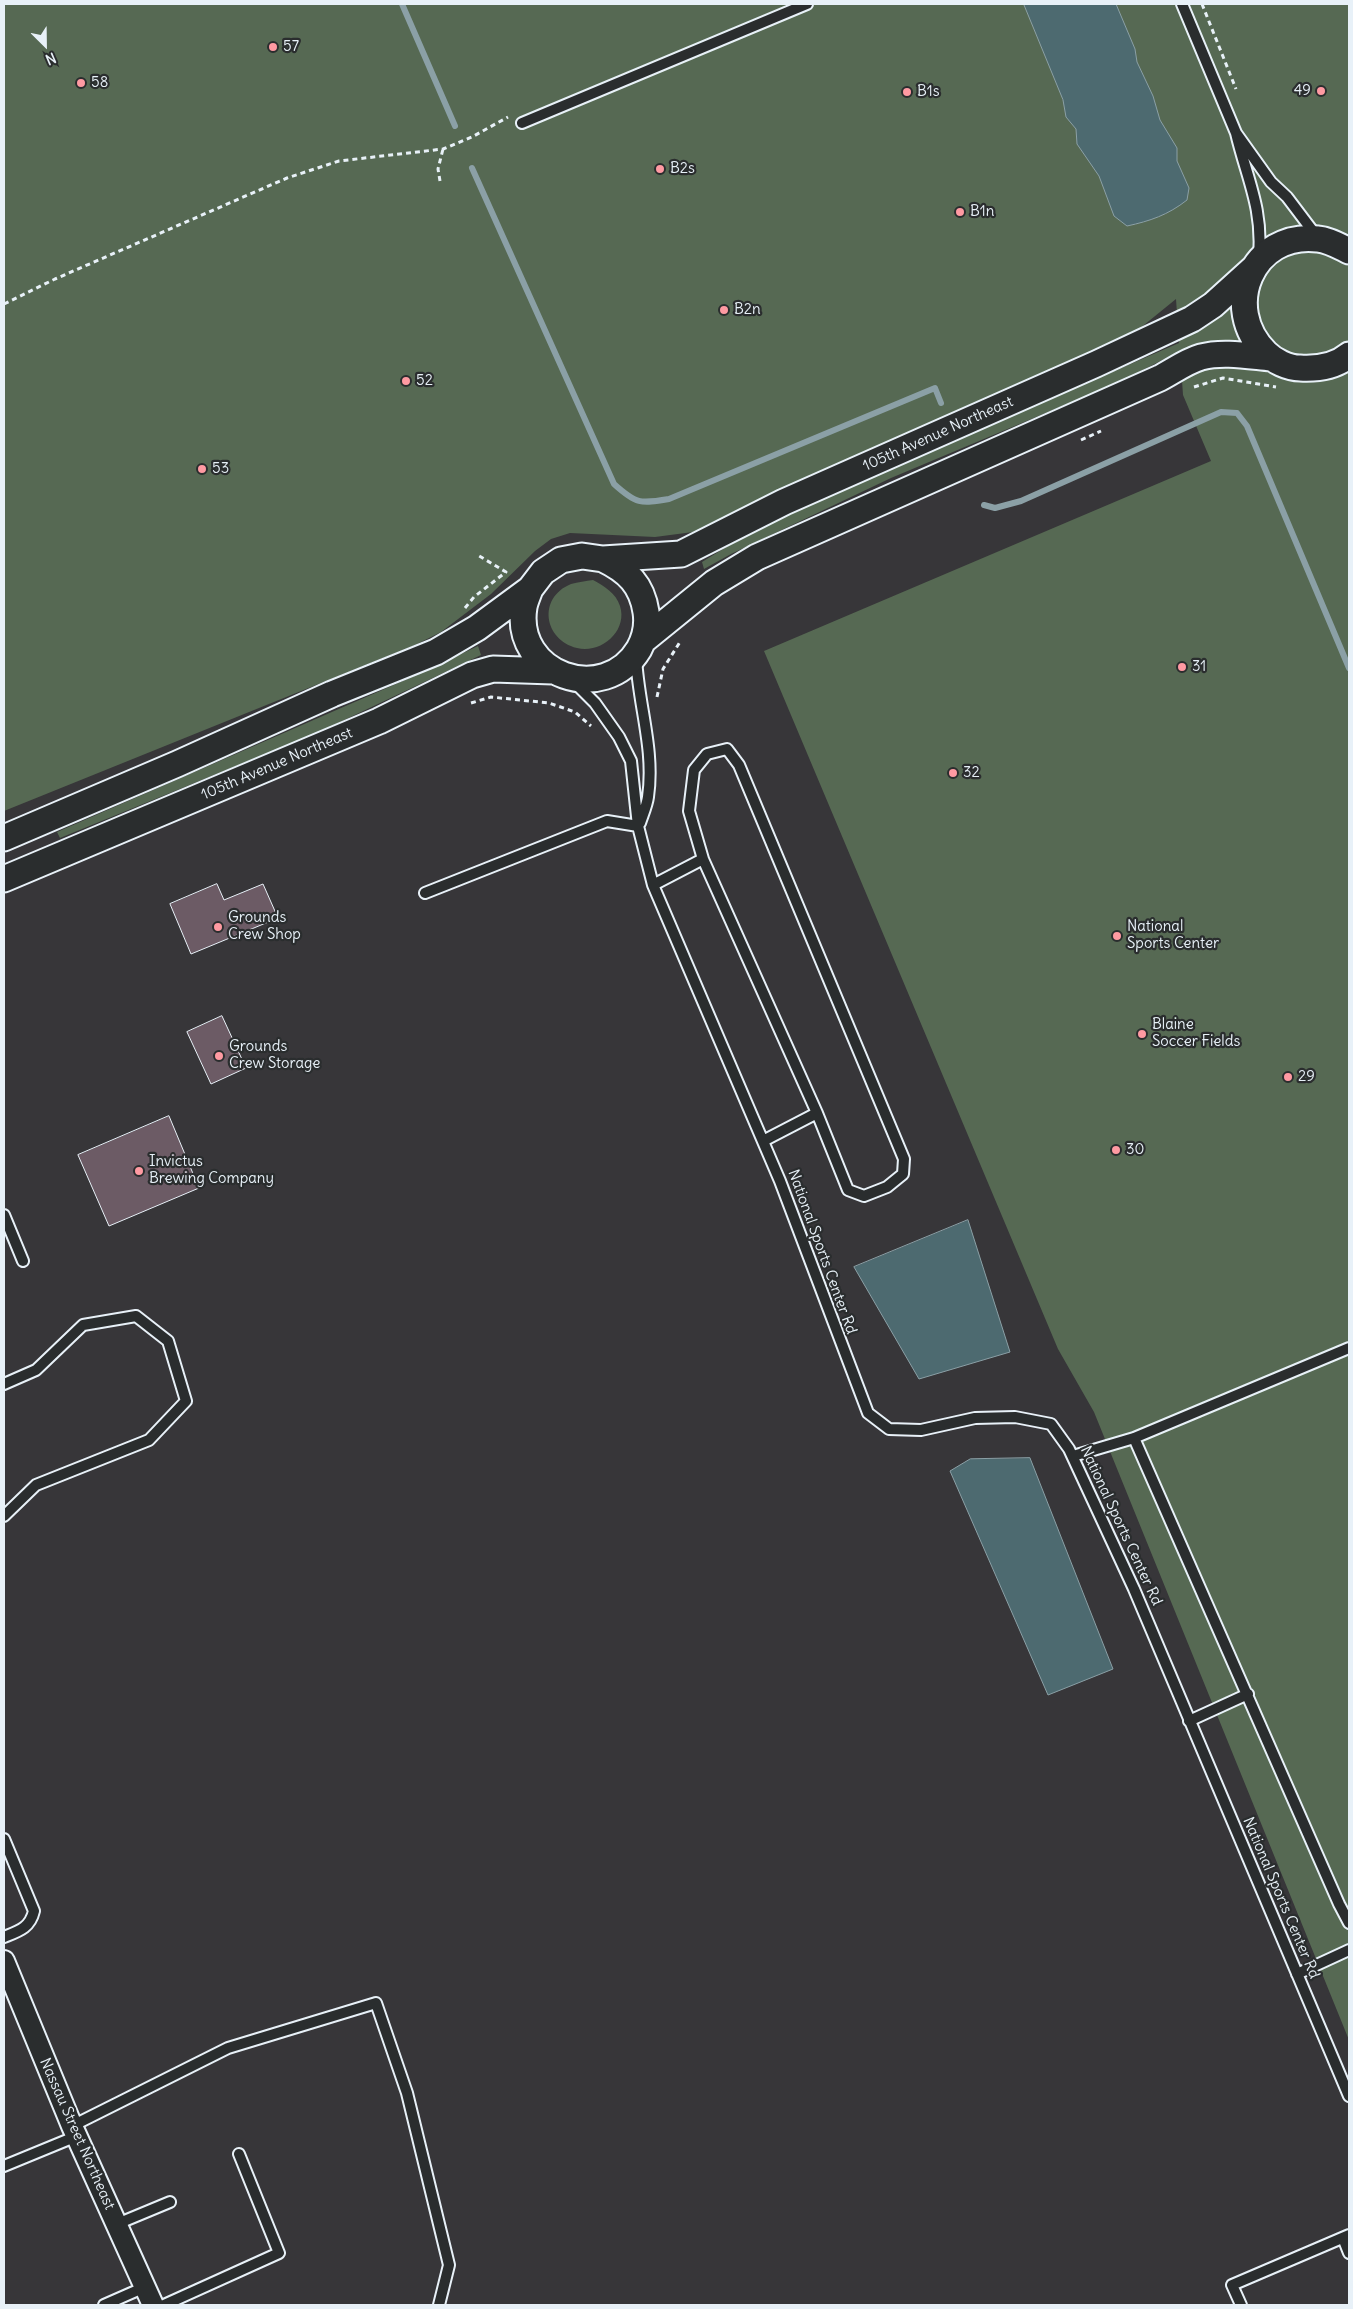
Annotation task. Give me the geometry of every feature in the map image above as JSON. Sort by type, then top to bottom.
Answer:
[{"type":"street","name":"105th Avenue Northeast","points":[[4,838],[177,764],[332,694],[436,652],[478,628],[530,589],[543,572],[561,560],[582,556],[604,558],[681,554],[784,502],[1096,364],[1192,319],[1213,305],[1278,246],[1305,238],[1337,243]]},
{"type":"street","name":"105th Avenue Northeast","points":[[1256,265],[1247,282],[1243,303],[1246,324],[1256,343],[1271,358]]},
{"type":"street","name":"105th Avenue Northeast","points":[[4,879],[379,721],[472,675],[493,669],[561,674],[584,680],[599,678],[613,673],[626,665],[640,646],[714,583],[757,557],[1160,378],[1202,357],[1218,355],[1271,358],[1294,368],[1318,369],[1341,362],[1349,355]]},
{"type":"street","name":"105th Avenue Northeast","points":[[604,558],[622,568],[635,581],[644,598],[647,617],[640,646]]},
{"type":"street","name":"105th Avenue Northeast","points":[[530,589],[524,607],[524,626],[528,644],[539,659],[561,674]]},
{"type":"street","name":"Nassau Street Northeast","points":[[4,1961],[74,2131],[149,2296]]},
{"type":"lane","points":[[522,123],[807,4]]},
{"type":"lane","points":[[1182,4],[1236,133],[1258,208],[1260,227],[1256,265]]},
{"type":"lane","points":[[1236,133],[1271,182],[1337,243]]},
{"type":"lane","points":[[425,894],[606,821],[638,826],[648,798],[649,755],[648,734],[642,712],[640,646]]},
{"type":"lane","name":"National Sports Center Rd","points":[[561,674],[595,703],[619,737],[631,761],[638,826],[653,884],[780,1181],[868,1413],[888,1429],[921,1430],[975,1418],[1015,1417],[1051,1424],[1073,1456],[1134,1589],[1349,2096]]},
{"type":"lane","points":[[727,749],[739,765],[904,1159],[903,1174],[887,1188],[864,1196],[848,1190],[817,1113],[703,858],[689,811],[694,770],[708,754],[727,749]]},
{"type":"lane","points":[[653,884],[703,858]]},
{"type":"lane","points":[[763,1141],[817,1113]]},
{"type":"lane","points":[[4,1215],[23,1261]]},
{"type":"lane","points":[[4,1384],[36,1370],[83,1325],[136,1316],[168,1341],[186,1401],[148,1440],[36,1486],[4,1516]]},
{"type":"lane","points":[[1073,1456],[1134,1438],[1349,1348]]},
{"type":"lane","points":[[1134,1438],[1349,1923]]},
{"type":"lane","points":[[1189,1720],[1248,1694]]},
{"type":"lane","points":[[4,1839],[7,1856],[34,1911],[32,1920],[27,1927],[4,1937]]},
{"type":"lane","points":[[1297,1974],[1349,1950]]},
{"type":"lane","points":[[4,2166],[74,2131],[228,2048],[376,2003],[407,2093],[449,2265],[439,2305]]},
{"type":"lane","points":[[164,2305],[279,2253],[239,2154]]},
{"type":"lane","points":[[117,2224],[170,2202]]},
{"type":"lane","points":[[1241,2305],[1232,2285],[1346,2236],[1349,2253]]},
{"type":"lane","points":[[104,2305],[149,2296]]},
{"type":"path","points":[[1202,4],[1239,97]]},
{"type":"path","points":[[4,304],[55,279],[308,170],[339,160],[443,149],[472,137],[510,116]]},
{"type":"path","points":[[440,181],[438,169],[443,149]]},
{"type":"path","points":[[1186,390],[1223,378],[1277,387]]},
{"type":"path","points":[[1075,443],[1110,427]]},
{"type":"path","points":[[476,554],[506,572]]},
{"type":"path","points":[[656,704],[663,669],[679,642],[686,636]]},
{"type":"path","points":[[462,706],[491,697],[550,703],[575,712],[594,728]]},
{"type":"green space","name":"National Sports Center","points":[[4,4],[1349,4],[1349,2040],[1094,1412],[1058,1349],[764,651],[1211,461],[1183,395],[1180,351],[1117,383],[891,478],[731,554],[704,569],[702,562],[736,541],[833,493],[1179,343],[1176,299],[1096,364],[784,502],[693,532],[655,537],[570,533],[551,539],[535,551],[491,594],[441,632],[415,645],[4,811]]},
{"type":"green space","points":[[593,580],[605,587],[616,597],[620,606],[620,624],[616,632],[603,644],[586,649],[577,648],[566,644],[557,637],[549,618],[549,608],[560,590],[571,584]]},
{"type":"green space","points":[[478,646],[481,655],[319,732],[60,838],[57,832],[412,677]]},
{"type":"water","points":[[1024,4],[1116,4],[1135,49],[1137,62],[1153,96],[1160,120],[1177,148],[1177,161],[1189,188],[1187,200],[1173,210],[1158,217],[1127,226],[1114,216],[1099,176],[1077,144],[1076,129],[1066,117],[1063,100]]},
{"type":"water","points":[[968,1220],[1010,1352],[919,1379],[854,1267]]},
{"type":"water","points":[[1030,1458],[1113,1669],[1048,1695],[950,1471],[970,1459]]},
{"type":"building","name":"Grounds Crew Shop","points":[[217,884],[224,900],[263,884],[278,918],[191,954],[170,904]]},
{"type":"building","name":"Grounds Crew Storage","points":[[222,1016],[246,1068],[211,1084],[187,1032]]},
{"type":"building","name":"Invictus Brewing Company","points":[[169,1116],[199,1188],[109,1226],[78,1155]]},
{"type":"waterway","points":[[402,4],[455,126]]},
{"type":"waterway","points":[[472,168],[614,484],[633,499],[645,502],[669,499],[935,388],[941,403]]},
{"type":"waterway","points":[[984,505],[995,508],[1021,501],[1221,412],[1237,413],[1247,426],[1349,668]]},
{"type":"place","name":"57","points":[[273,47]]},
{"type":"place","name":"58","points":[[81,83]]},
{"type":"place","name":"49","points":[[1321,91]]},
{"type":"place","name":"B1s","points":[[907,92]]},
{"type":"place","name":"B2s","points":[[660,169]]},
{"type":"place","name":"B1n","points":[[960,212]]},
{"type":"place","name":"B2n","points":[[724,310]]},
{"type":"place","name":"52","points":[[406,381]]},
{"type":"place","name":"53","points":[[202,469]]},
{"type":"place","name":"31","points":[[1182,667]]},
{"type":"place","name":"32","points":[[953,773]]},
{"type":"place","name":"Grounds Crew Shop","points":[[218,927]]},
{"type":"place","name":"National Sports Center","points":[[1117,936]]},
{"type":"place","name":"Blaine Soccer Fields","points":[[1142,1034]]},
{"type":"place","name":"Grounds Crew Storage","points":[[219,1056]]},
{"type":"place","name":"29","points":[[1288,1077]]},
{"type":"place","name":"30","points":[[1116,1150]]},
{"type":"place","name":"Invictus Brewing Company","points":[[139,1171]]}]
